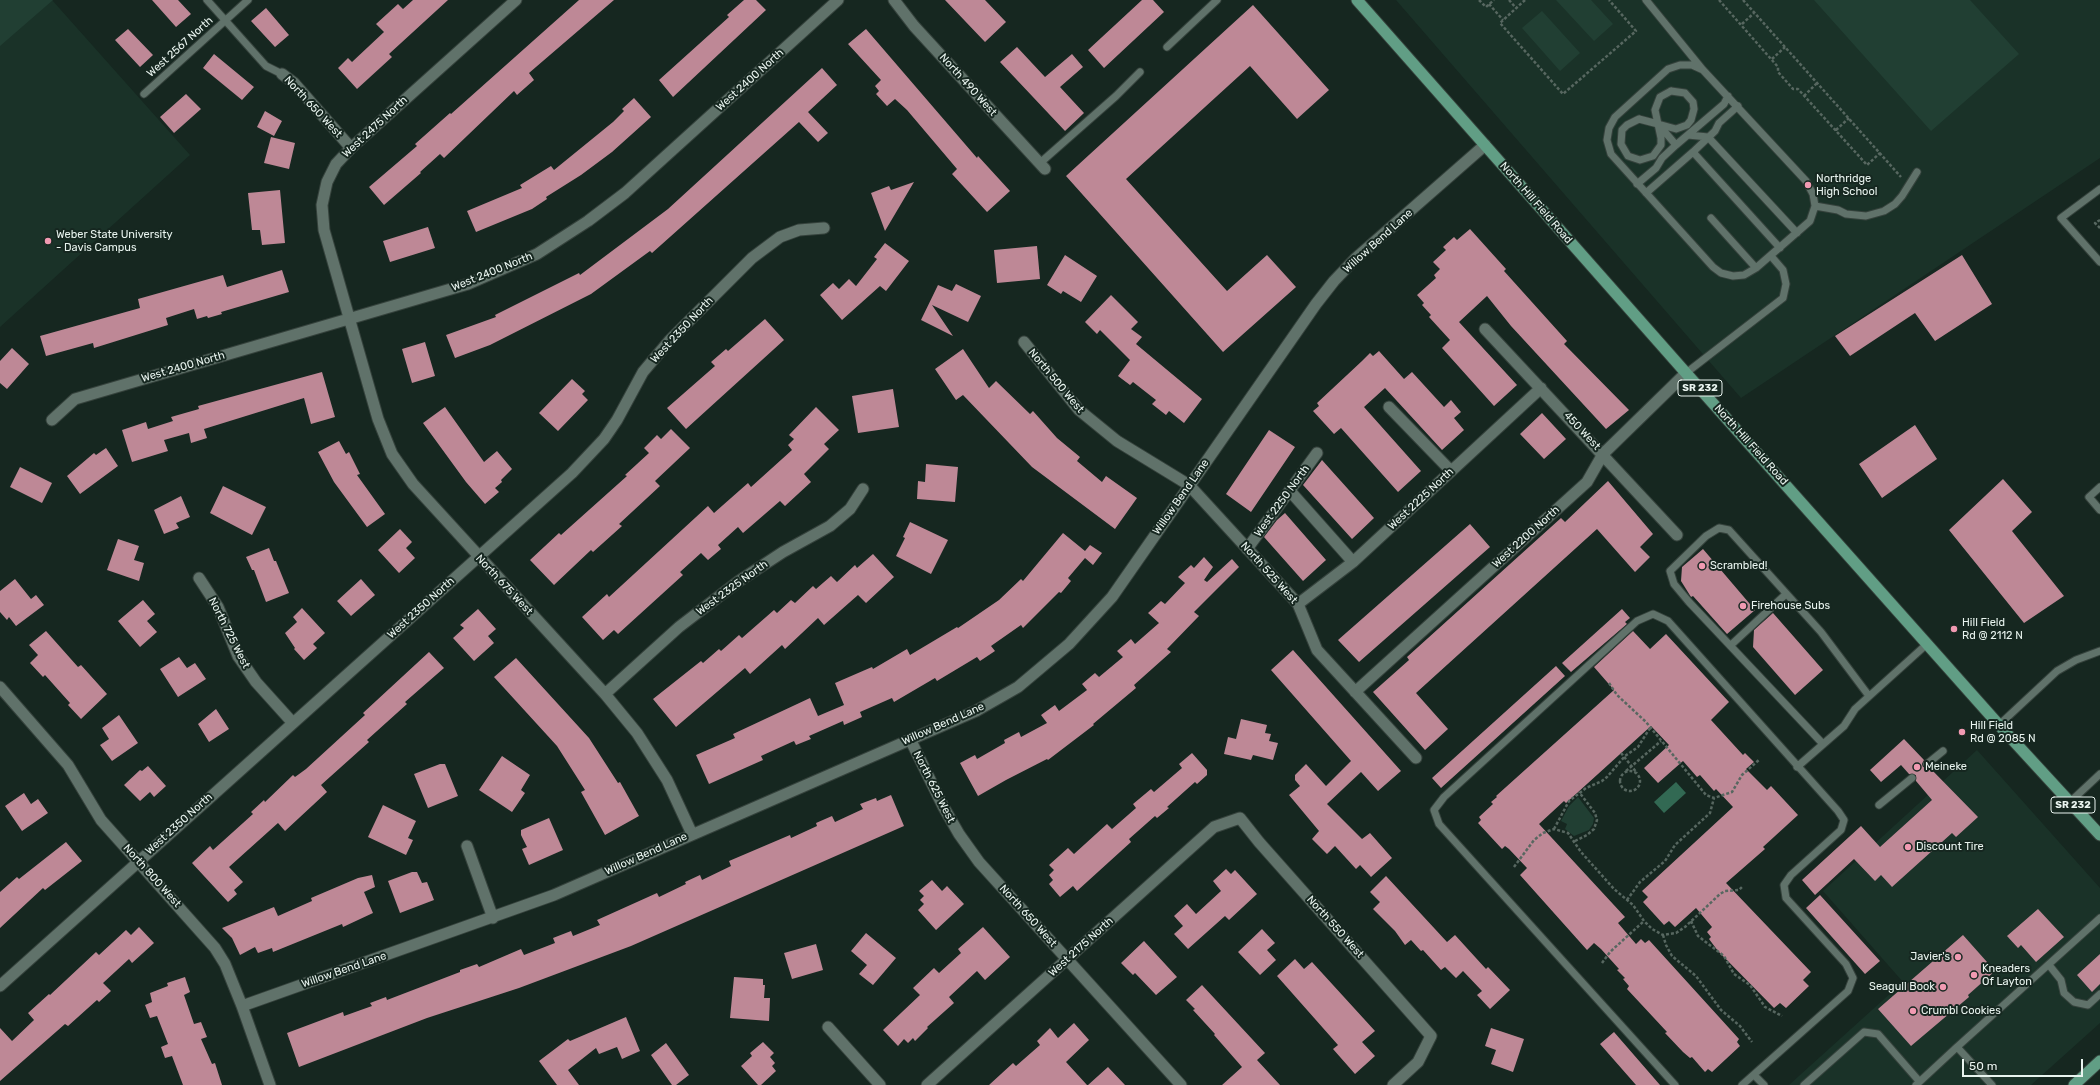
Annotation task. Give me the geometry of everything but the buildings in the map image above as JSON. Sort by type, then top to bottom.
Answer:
[{"type":"main road","name":"North Hill Field Road","points":[[1357,0],[1999,725],[2100,835]]},
{"type":"main road","points":[[2074,1085],[2100,1061]]},
{"type":"street","name":"West 2475 North","points":[[350,318],[324,230],[322,205],[327,182],[336,164],[351,148],[516,0]]},
{"type":"street","name":"West 2400 North","points":[[52,420],[75,399],[468,284],[537,254],[588,221],[625,193],[838,0]]},
{"type":"street","name":"North 490 West","points":[[894,0],[914,26],[1042,166]]},
{"type":"street","name":"North 650 West","points":[[282,74],[294,83],[351,148]]},
{"type":"street","name":"Willow Bend Lane","points":[[242,1006],[554,895],[982,708],[1018,687],[1069,644],[1112,597],[1316,304],[1334,281],[1355,259],[1485,145]]},
{"type":"street","name":"West 2350 North","points":[[0,986],[137,861],[572,473],[604,439],[617,420],[643,372],[670,340],[752,258],[780,237],[799,230],[824,228]]},
{"type":"street","name":"North 675 West","points":[[350,318],[378,419],[392,454],[413,484],[605,694],[636,733],[667,780],[692,834]]},
{"type":"street","name":"450 West","points":[[1485,329],[1677,535]]},
{"type":"street","name":"North 500 West","points":[[1024,342],[1079,410],[1117,441],[1189,485]]},
{"type":"street","name":"West 2200 North","points":[[1355,692],[1587,482],[1603,454],[1686,373]]},
{"type":"street","name":"West 2225 North","points":[[1298,604],[1353,562],[1541,388]]},
{"type":"street","points":[[1389,408],[1451,471]]},
{"type":"street","name":"West 2250 North","points":[[1247,549],[1317,453]]},
{"type":"street","name":"North 525 West","points":[[1189,485],[1298,604],[1317,650],[1416,758]]},
{"type":"street","name":"West 2325 North","points":[[605,694],[679,627],[739,581],[783,552],[830,526],[850,509],[863,489]]},
{"type":"street","points":[[1290,491],[1353,562]]},
{"type":"street","name":"North 725 West","points":[[199,578],[218,607],[238,656],[256,682],[292,722]]},
{"type":"street","name":"North 800 West","points":[[0,687],[68,765],[101,820],[215,948],[226,964],[270,1085]]},
{"type":"street","name":"North 625 West","points":[[910,739],[943,806],[959,834]]},
{"type":"street","name":"West 2175 North","points":[[926,1085],[1214,827],[1240,818]]},
{"type":"street","name":"North 550 West","points":[[1240,818],[1431,1036],[1418,1062],[1393,1085]]},
{"type":"street","name":"North 650 West","points":[[959,834],[979,862],[1181,1085]]},
{"type":"street","points":[[467,846],[492,918]]},
{"type":"street","points":[[828,1027],[880,1085]]},
{"type":"lane","name":"North 650 West","points":[[207,0],[266,66],[282,74]]},
{"type":"lane","name":"West 2567 North","points":[[144,94],[248,0]]},
{"type":"lane","points":[[1167,47],[1217,0]]},
{"type":"lane","points":[[1646,0],[1703,70],[1806,181],[1813,194],[1815,206],[1810,221],[1772,256],[1744,275],[1733,276],[1721,273],[1713,267],[1611,154],[1607,140],[1609,128],[1615,117],[1668,69],[1680,65],[1692,65],[1703,70]]},
{"type":"lane","points":[[1042,166],[1140,72]]},
{"type":"lane","points":[[1658,124],[1655,110],[1660,97],[1671,90],[1684,93],[1690,97],[1694,108],[1691,120],[1687,125],[1676,129],[1658,124],[1639,119],[1627,125],[1620,137],[1621,144],[1628,156],[1640,160],[1653,156],[1661,145],[1658,124]]},
{"type":"lane","points":[[1637,184],[1656,168],[1662,158],[1676,145],[1724,104],[1728,96]]},
{"type":"lane","points":[[1646,193],[1693,152],[1715,131],[1719,122],[1738,106]]},
{"type":"lane","points":[[1658,124],[1676,145]]},
{"type":"lane","points":[[1688,135],[1708,137],[1797,233]]},
{"type":"lane","points":[[1693,152],[1780,248]]},
{"type":"lane","points":[[1815,206],[1838,210],[1846,214],[1866,216],[1884,211],[1895,204],[1910,186],[1917,172]]},
{"type":"lane","points":[[2100,189],[2061,218],[2100,262]]},
{"type":"lane","points":[[1711,218],[1756,268]]},
{"type":"lane","points":[[1686,373],[1783,298],[1786,284],[1783,270],[1772,256]]},
{"type":"lane","points":[[2100,487],[2089,498],[2100,510]]},
{"type":"lane","points":[[1824,744],[1689,602],[1671,579],[1670,571],[1706,536],[1719,528],[1729,530],[1821,632],[1869,696]]},
{"type":"lane","points":[[1731,645],[1786,594]]},
{"type":"lane","points":[[1674,1085],[1439,824],[1434,810],[1450,791],[1637,621],[1653,614],[1668,621],[1797,767],[1838,811],[1844,820],[1841,830],[1791,875],[1784,885],[1786,898],[1846,964],[1853,978],[1848,991],[1742,1085]]},
{"type":"lane","points":[[1797,767],[1844,726],[1855,709],[1927,644]]},
{"type":"lane","points":[[1999,725],[2057,671],[2076,660],[2100,651]]},
{"type":"lane","points":[[1927,764],[1943,751]]},
{"type":"lane","points":[[2070,802],[2100,774]]},
{"type":"lane","points":[[1879,805],[1912,778]]},
{"type":"lane","points":[[1804,1085],[1864,1032],[1878,1034],[1918,1083],[2100,918]]},
{"type":"lane","points":[[2092,925],[2100,929]]},
{"type":"lane","points":[[2049,965],[2061,980],[2064,993],[2074,1002],[2088,1005],[2100,994]]},
{"type":"lane","points":[[1957,1047],[1992,1085]]},
{"type":"lane","points":[[1754,1075],[1764,1085]]},
{"type":"path","points":[[1479,0],[1486,7],[1494,0]]},
{"type":"path","points":[[1509,0],[1516,8]]},
{"type":"path","points":[[1525,0],[1500,23],[1563,94],[1636,31],[1609,0]]},
{"type":"path","points":[[1719,0],[1772,59],[1778,67],[1778,72],[1793,89],[1798,89],[1867,165],[1880,153]]},
{"type":"path","points":[[1743,0],[1910,186]]},
{"type":"path","points":[[1489,4],[1503,20]]},
{"type":"path","points":[[1742,24],[1754,13]]},
{"type":"path","points":[[1772,59],[1785,47]]},
{"type":"path","points":[[1804,96],[1817,83]]},
{"type":"path","points":[[1836,130],[1849,118]]},
{"type":"path","points":[[2100,220],[2095,223],[2100,228]]},
{"type":"path","points":[[1609,683],[1617,695],[1650,728],[1706,795],[1714,798],[1732,792],[1742,775],[1760,759]]},
{"type":"path","points":[[1554,829],[1563,809],[1579,792],[1602,781],[1624,756],[1638,747],[1650,728]]},
{"type":"path","points":[[1621,753],[1633,765],[1639,776],[1640,782],[1637,788],[1627,791],[1622,787],[1619,781],[1625,772],[1633,765],[1661,741]]},
{"type":"path","points":[[1625,772],[1634,771],[1639,776]]},
{"type":"path","points":[[1575,841],[1588,835],[1594,828],[1597,820],[1595,813],[1579,792]]},
{"type":"path","points":[[1627,900],[1640,882],[1665,861],[1675,845],[1710,813],[1714,798]]},
{"type":"path","points":[[1514,867],[1534,840],[1543,833],[1554,829],[1568,833],[1575,841],[1581,852],[1614,889],[1633,905],[1644,921],[1652,929],[1663,935],[1676,933],[1720,894],[1725,891],[1739,890],[1744,886]]},
{"type":"path","points":[[1602,963],[1610,952],[1644,921]]},
{"type":"path","points":[[1691,921],[1698,936],[1724,956],[1734,974],[1750,985],[1765,1007],[1782,1016]]},
{"type":"path","points":[[1663,935],[1672,956],[1696,976],[1720,1010],[1740,1026],[1752,1042]]},
{"type":"shaded area","name":"Weber State University - Davis Campus","points":[[0,0],[52,0],[190,155],[0,327]]},
{"type":"shaded area","points":[[0,0],[53,0],[0,46]]},
{"type":"shaded area","name":"Northridge High School","points":[[1396,0],[2100,0],[2100,158],[1741,398]]},
{"type":"shaded area","points":[[1556,0],[1591,0],[1613,24],[1594,41]]},
{"type":"shaded area","points":[[1814,0],[1970,0],[2019,54],[1931,131]]},
{"type":"shaded area","points":[[1542,11],[1580,53],[1560,71],[1522,28]]},
{"type":"shaded area","points":[[1977,750],[2100,888],[2100,1023],[2031,1085],[1789,1085],[1903,982],[1823,891]]},
{"type":"shaded area","points":[[1676,782],[1686,793],[1664,813],[1654,802]]},
{"type":"shaded area","points":[[1578,797],[1594,818],[1593,824],[1589,830],[1574,836],[1565,829],[1567,824],[1561,821],[1569,806]]},
{"type":"place","name":"Northridge High School","points":[[1808,185]]},
{"type":"place","name":"Weber State University - Davis Campus","points":[[48,241]]},
{"type":"place","name":"Scrambled!","points":[[1702,566]]},
{"type":"place","name":"Firehouse Subs","points":[[1743,606]]},
{"type":"place","name":"Hill Field Rd @ 2112 N","points":[[1954,629]]},
{"type":"place","name":"Hill Field Rd @ 2085 N","points":[[1962,732]]},
{"type":"place","name":"Meineke","points":[[1917,767]]},
{"type":"place","name":"Discount Tire","points":[[1908,847]]},
{"type":"place","name":"Javier's","points":[[1958,957]]},
{"type":"place","name":"Kneaders Of Layton","points":[[1974,975]]},
{"type":"place","name":"Seagull Book","points":[[1943,987]]},
{"type":"place","name":"Crumbl Cookies","points":[[1913,1011]]}]
